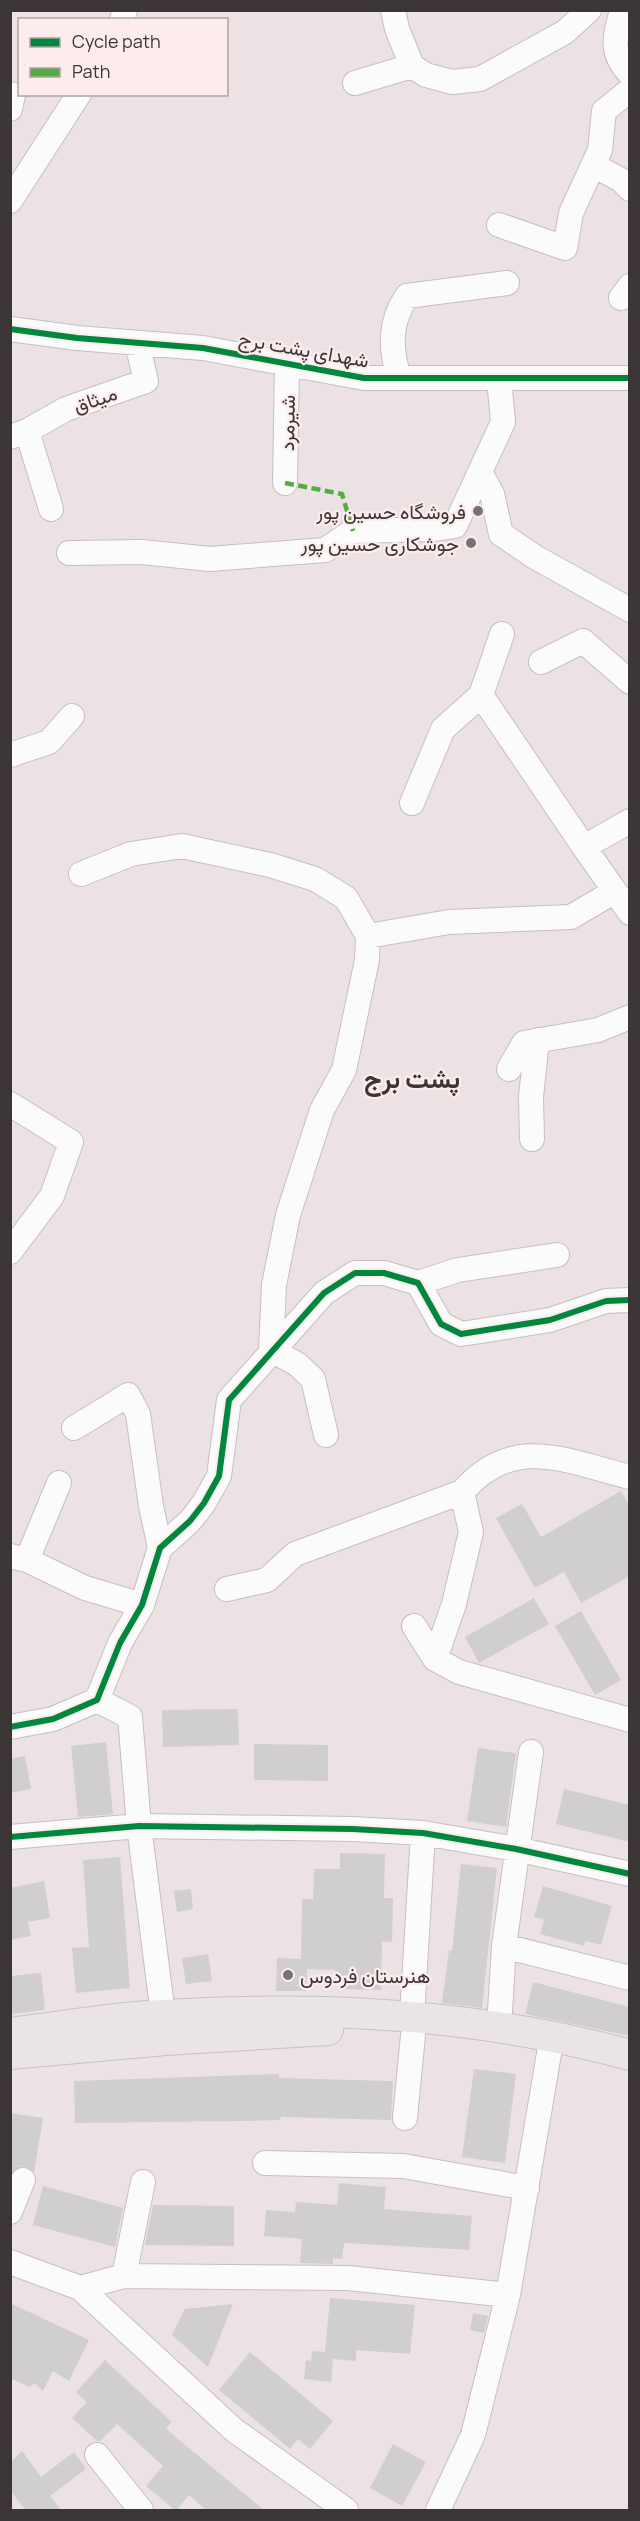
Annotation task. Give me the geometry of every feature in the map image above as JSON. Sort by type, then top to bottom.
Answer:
[{"type":"main road","points":[[10,2033],[163,2015],[330,2010],[412,2025],[630,2055]]},
{"type":"main road","points":[[10,2055],[165,2040],[412,2025],[499,2027],[630,2074]]},
{"type":"street","points":[[393,10],[397,29],[412,66],[426,75],[452,82],[480,79],[565,32],[589,10]]},
{"type":"street","points":[[622,10],[616,34],[615,55],[630,74]]},
{"type":"street","points":[[355,83],[412,66]]},
{"type":"street","points":[[499,225],[566,248],[571,213],[600,150],[604,111],[630,90]]},
{"type":"street","points":[[10,94],[13,95],[10,109]]},
{"type":"street","points":[[10,201],[78,96]]},
{"type":"street","points":[[593,165],[621,180],[630,189]]},
{"type":"street","points":[[399,378],[393,355],[392,328],[407,296],[507,283]]},
{"type":"street","name":"شهدای پشت برج","points":[[10,329],[203,348],[364,378],[630,378]]},
{"type":"street","name":"میثاق","points":[[19,434],[66,409],[146,381],[137,343]]},
{"type":"street","name":"شیرمرد","points":[[285,483],[287,364]]},
{"type":"street","points":[[69,553],[142,552],[210,559],[325,550],[353,531],[435,529],[455,526],[503,423],[499,378]]},
{"type":"street","points":[[19,434],[51,508]]},
{"type":"street","points":[[481,474],[492,494],[501,534],[535,557],[630,610]]},
{"type":"street","points":[[412,803],[443,729],[481,695],[502,634]]},
{"type":"street","points":[[541,662],[583,641],[630,682]]},
{"type":"street","points":[[481,695],[630,913]]},
{"type":"street","points":[[10,755],[49,742],[72,716]]},
{"type":"street","points":[[585,847],[630,821]]},
{"type":"street","points":[[81,874],[131,854],[182,846],[215,853],[315,879],[346,898],[368,936],[368,960],[344,1070],[322,1110],[288,1215],[274,1285],[271,1350]]},
{"type":"street","points":[[368,936],[449,922],[571,917],[615,891]]},
{"type":"street","points":[[509,1069],[524,1043],[598,1030],[630,1017]]},
{"type":"street","points":[[532,1139],[531,1097],[537,1040]]},
{"type":"street","points":[[10,1104],[70,1142],[52,1196],[10,1252]]},
{"type":"street","points":[[160,1548],[190,1521],[204,1503],[219,1476],[229,1400],[324,1293],[355,1273],[384,1273],[418,1283],[458,1270],[557,1255]]},
{"type":"street","points":[[418,1283],[441,1324],[460,1335],[550,1320],[606,1301],[630,1300]]},
{"type":"street","points":[[271,1350],[297,1365],[313,1378],[326,1434]]},
{"type":"street","points":[[10,1727],[53,1719],[97,1700],[120,1643],[142,1605],[160,1548],[151,1506],[138,1414],[128,1395],[74,1428]]},
{"type":"street","points":[[227,1589],[267,1580],[296,1554],[462,1492],[478,1473],[511,1456],[545,1456],[630,1477]]},
{"type":"street","points":[[59,1483],[19,1558],[85,1588],[142,1605]]},
{"type":"street","points":[[435,1659],[454,1604],[471,1532],[462,1492]]},
{"type":"street","points":[[414,1626],[435,1659],[459,1672],[630,1720]]},
{"type":"street","points":[[97,1700],[130,1717],[139,1826],[163,2015]]},
{"type":"street","points":[[499,2027],[504,1946],[531,1752]]},
{"type":"street","points":[[10,1837],[139,1826],[353,1829],[423,1833],[516,1848],[629,1872]]},
{"type":"street","points":[[405,2118],[423,1833]]},
{"type":"street","points":[[504,1946],[630,1978]]},
{"type":"street","points":[[438,2511],[473,2435],[508,2295],[550,2045]]},
{"type":"street","points":[[265,2163],[403,2166],[527,2188]]},
{"type":"street","points":[[10,2212],[23,2180]]},
{"type":"street","points":[[124,2276],[143,2182]]},
{"type":"street","points":[[10,2262],[80,2288],[234,2430],[346,2511]]},
{"type":"street","points":[[80,2288],[124,2276],[348,2278],[508,2295]]},
{"type":"street","points":[[97,2455],[141,2511]]},
{"type":"building","points":[[621,1491],[630,1506],[630,1576],[581,1603],[564,1572],[535,1588],[496,1518],[522,1504],[541,1537]]},
{"type":"building","points":[[534,1598],[549,1624],[479,1663],[465,1637]]},
{"type":"building","points":[[581,1611],[621,1680],[595,1695],[555,1626]]},
{"type":"building","points":[[238,1709],[239,1745],[163,1747],[162,1710]]},
{"type":"building","points":[[106,1742],[113,1814],[78,1817],[71,1746]]},
{"type":"building","points":[[254,1744],[328,1745],[328,1781],[254,1780]]},
{"type":"building","points":[[478,1748],[516,1753],[506,1827],[467,1821]]},
{"type":"building","points":[[25,1756],[31,1789],[10,1793],[10,1759]]},
{"type":"building","points":[[564,1789],[630,1805],[630,1842],[556,1824]]},
{"type":"building","points":[[340,1853],[385,1854],[384,1898],[393,1898],[392,1942],[382,1941],[381,1990],[344,1989],[344,1983],[334,1982],[335,1970],[307,1969],[306,1991],[276,1991],[277,1958],[301,1959],[302,1899],[313,1899],[314,1869],[340,1869]]},
{"type":"building","points":[[120,1857],[130,1988],[76,1993],[72,1948],[89,1947],[83,1860]]},
{"type":"building","points":[[461,1864],[497,1868],[482,2008],[442,2003],[449,1950],[452,1951]]},
{"type":"building","points":[[44,1881],[50,1918],[28,1922],[31,1936],[10,1940],[10,1888]]},
{"type":"building","points":[[543,1886],[612,1906],[601,1945],[585,1941],[584,1946],[540,1934],[544,1920],[534,1917]]},
{"type":"building","points":[[191,1889],[193,1909],[177,1912],[174,1891]]},
{"type":"building","points":[[208,1954],[212,1981],[186,1984],[182,1958]]},
{"type":"building","points":[[41,1973],[45,2010],[10,2014],[10,1976]]},
{"type":"building","points":[[533,1982],[630,2007],[630,2036],[525,2014]]},
{"type":"building","points":[[474,2069],[516,2074],[505,2163],[462,2157]]},
{"type":"building","points":[[279,2074],[279,2078],[393,2081],[391,2120],[280,2117],[281,2120],[75,2123],[74,2081]]},
{"type":"building","points":[[10,2113],[43,2118],[34,2172],[22,2166],[10,2174]]},
{"type":"building","points":[[339,2183],[386,2187],[384,2209],[472,2216],[469,2250],[344,2243],[342,2259],[333,2258],[333,2264],[300,2263],[302,2239],[264,2236],[266,2210],[295,2212],[296,2202],[337,2205]]},
{"type":"building","points":[[43,2186],[123,2208],[115,2247],[33,2225]]},
{"type":"building","points":[[153,2205],[234,2206],[234,2246],[145,2245]]},
{"type":"building","points":[[330,2298],[415,2305],[410,2354],[356,2350],[356,2361],[333,2359],[331,2382],[304,2379],[306,2360],[311,2361],[312,2351],[325,2352]]},
{"type":"building","points":[[10,2303],[89,2340],[69,2381],[53,2371],[43,2391],[34,2383],[30,2387],[10,2378]]},
{"type":"building","points":[[233,2304],[208,2367],[172,2335],[185,2309]]},
{"type":"building","points":[[473,2313],[488,2316],[484,2333],[470,2330]]},
{"type":"building","points":[[250,2352],[333,2421],[310,2449],[298,2439],[290,2449],[219,2390]]},
{"type":"building","points":[[105,2360],[172,2422],[166,2428],[265,2511],[207,2511],[189,2495],[176,2511],[146,2486],[163,2466],[117,2424],[100,2441],[97,2441],[72,2418],[87,2402],[76,2392]]},
{"type":"building","points":[[393,2444],[426,2462],[402,2506],[370,2488]]},
{"type":"building","points":[[22,2451],[41,2477],[74,2452],[86,2469],[50,2496],[62,2511],[26,2511],[10,2490],[10,2463]]},
{"type":"marked path","points":[[285,483],[342,494],[353,531]]},
{"type":"cycle path","points":[[10,329],[77,338],[203,348],[364,378],[630,378]]},
{"type":"cycle path","points":[[10,1727],[53,1719],[97,1700],[120,1643],[142,1605],[160,1548],[190,1521],[204,1503],[219,1476],[229,1400],[324,1293],[355,1273],[384,1273],[418,1283],[441,1324],[461,1334],[550,1320],[606,1301],[630,1300]]},
{"type":"cycle path","points":[[10,1837],[139,1826],[353,1829],[423,1833],[516,1849],[630,1874]]},
{"type":"place","name":"فروشگاه حسین پور","points":[[478,511]]},
{"type":"place","name":"جوشکاری حسین پور","points":[[471,543]]},
{"type":"place","name":"هنرستان فردوس","points":[[288,1975]]},
{"type":"district","name":"پشت برج","points":[[412,1078]]}]
